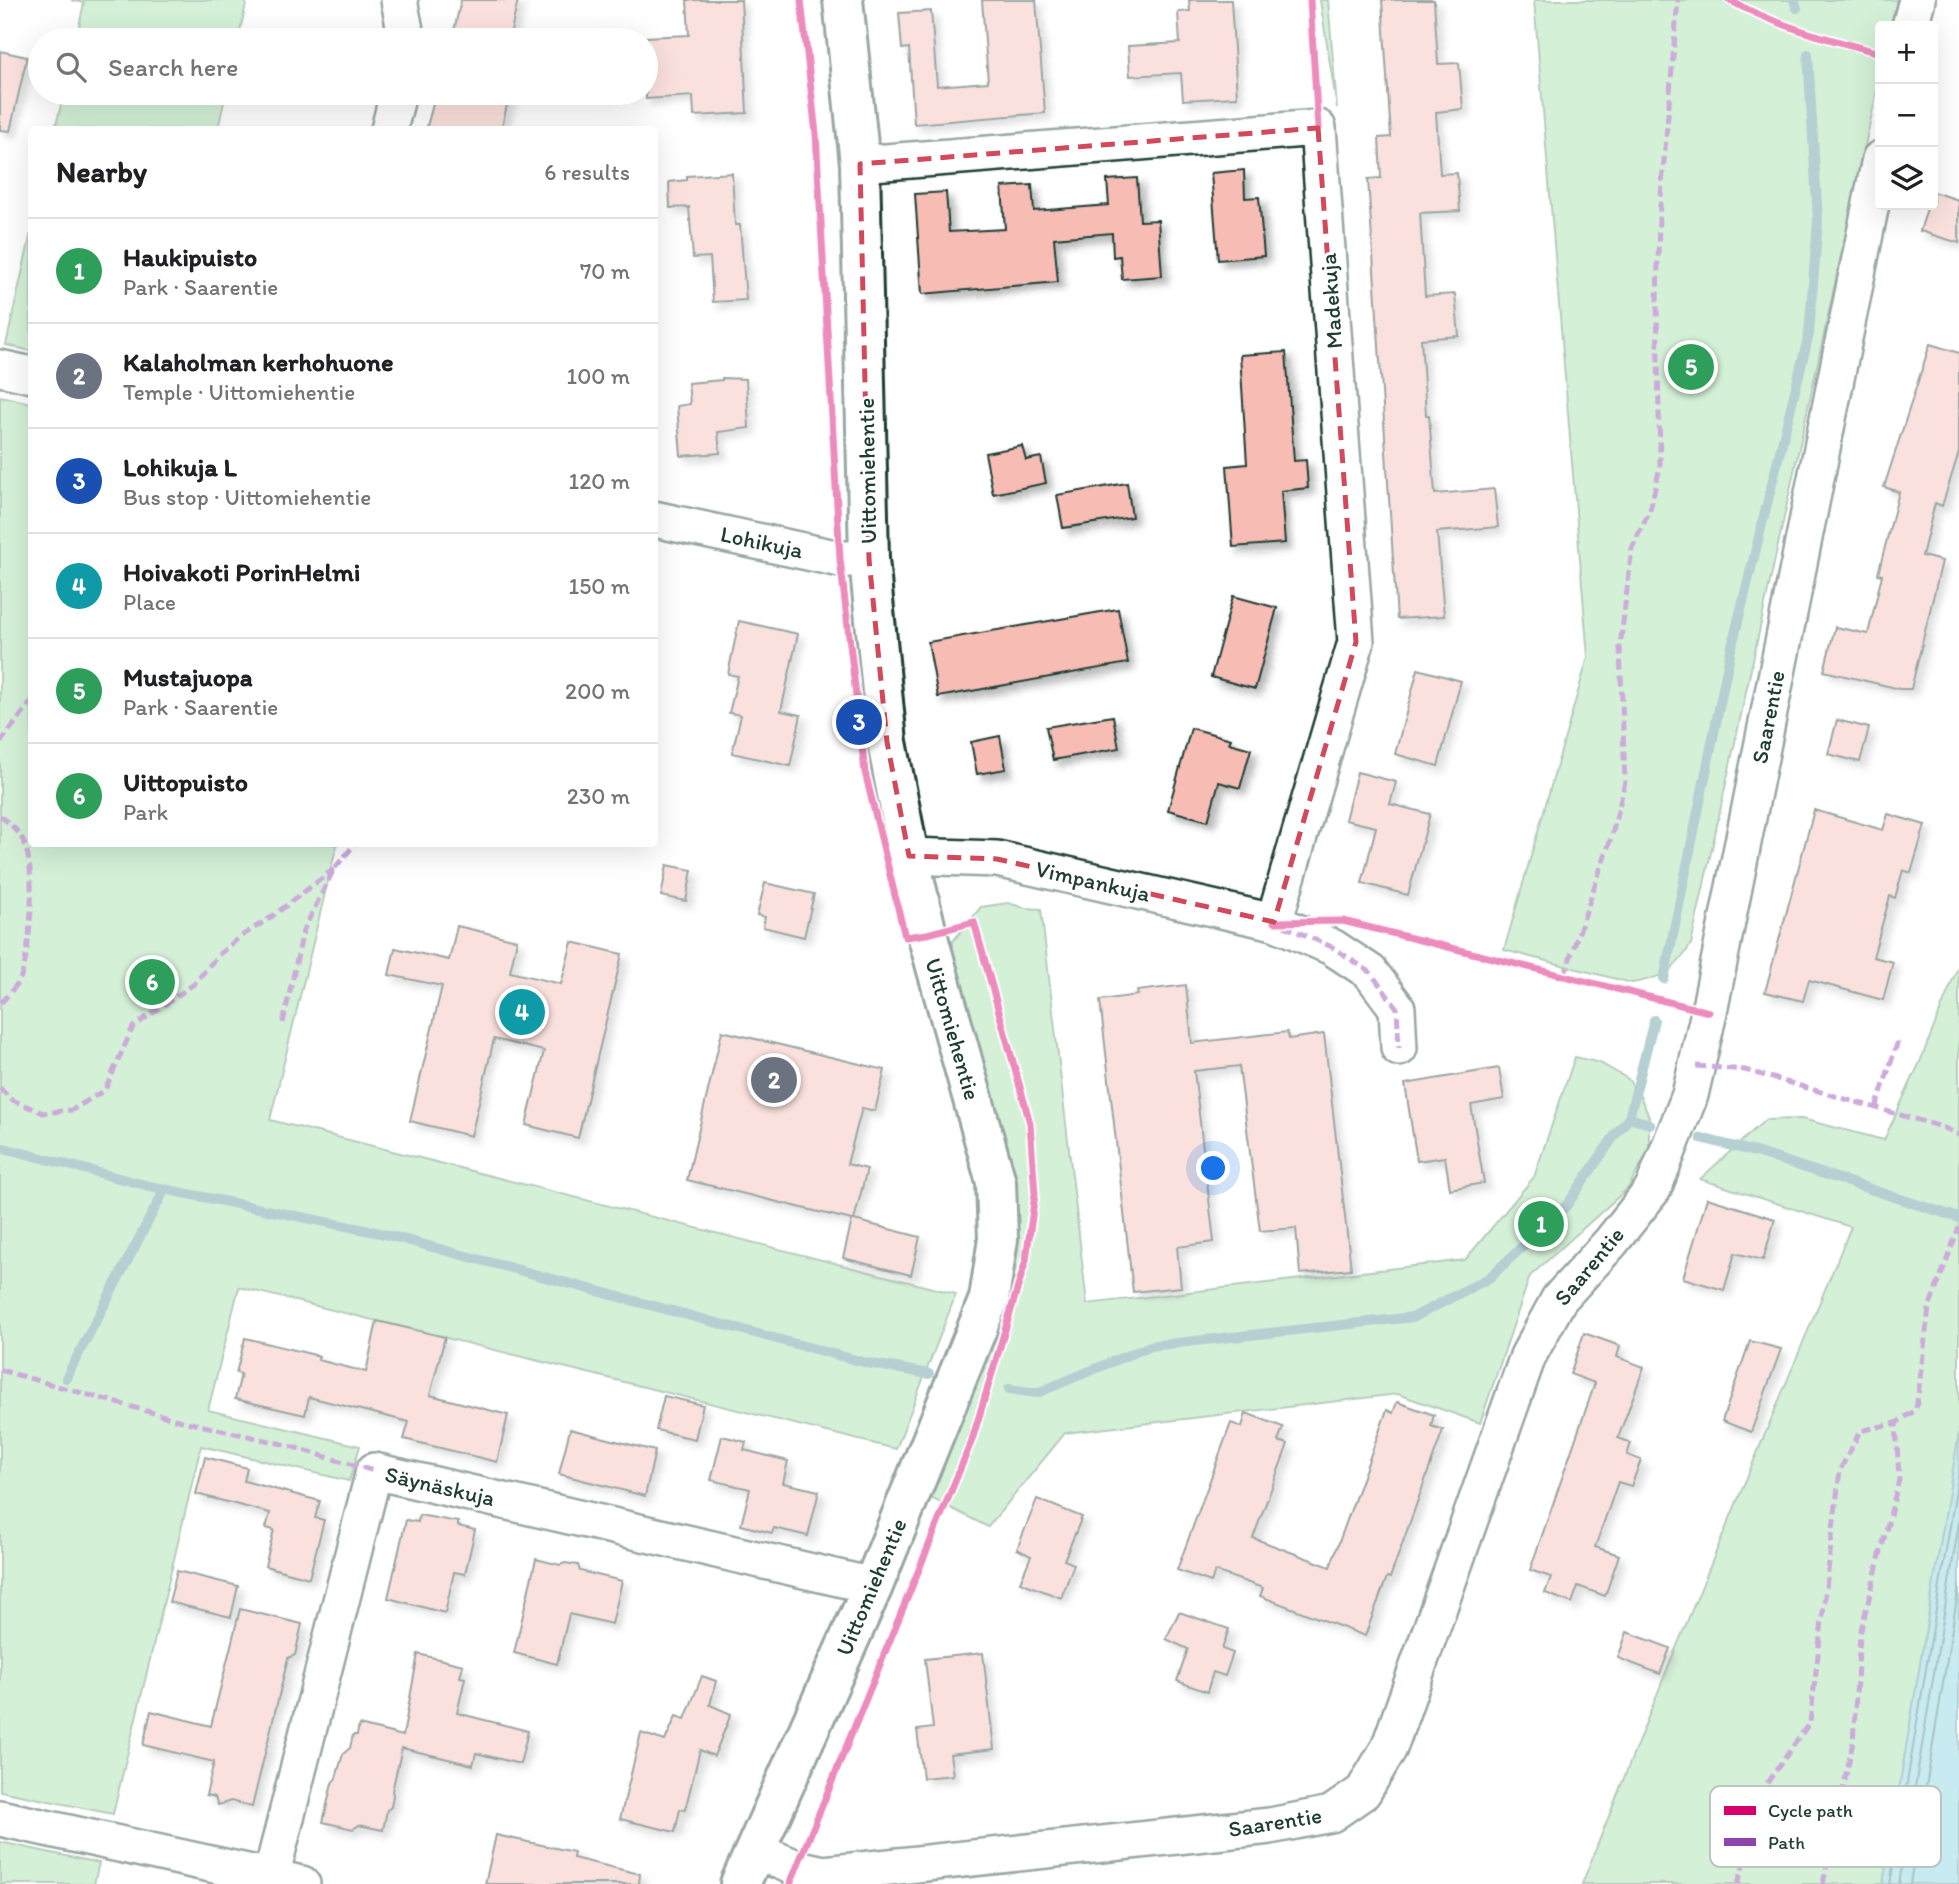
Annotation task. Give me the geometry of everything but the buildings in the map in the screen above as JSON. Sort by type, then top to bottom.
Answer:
[{"type":"street","points":[[399,0],[405,28]]},
{"type":"street","name":"Uittomiehentie","points":[[748,1867],[873,1586],[989,1299],[998,1239],[996,1182],[927,934],[887,742],[869,559],[860,163],[843,0]]},
{"type":"street","points":[[1911,21],[1917,0]]},
{"type":"street","points":[[390,126],[395,105]]},
{"type":"street","name":"Madekuja","points":[[860,163],[1318,128],[1356,642],[1274,922]]},
{"type":"street","name":"Saarentie","points":[[748,1867],[797,1868],[824,1874],[1270,1826],[1331,1814],[1363,1792],[1389,1748],[1528,1356],[1559,1299],[1611,1242],[1653,1189],[1690,1095],[1712,998],[1875,184]]},
{"type":"street","points":[[0,368],[28,374]]},
{"type":"street","name":"Lohikuja","points":[[658,520],[840,559],[869,559]]},
{"type":"street","name":"Vimpankuja","points":[[909,856],[997,859],[1274,922],[1332,947],[1370,972],[1397,1008],[1399,1048]]},
{"type":"street","name":"Säynäskuja","points":[[286,1881],[374,1471],[873,1586]]},
{"type":"street","points":[[0,1818],[286,1881]]},
{"type":"highlighted area","points":[[1318,128],[1356,642],[1274,922],[997,859],[909,856],[887,742],[869,559],[860,164]]},
{"type":"green space","points":[[71,0],[247,0],[241,28],[79,28],[84,3]]},
{"type":"green space","points":[[1320,0],[1328,0],[1337,108]]},
{"type":"green space","points":[[1534,0],[1897,0],[1892,21],[1875,21],[1875,100],[1691,944],[1667,972],[1652,979],[1632,983],[1504,950],[1588,657]]},
{"type":"green space","points":[[61,105],[223,105],[219,126],[56,126]]},
{"type":"green space","points":[[28,246],[28,350],[6,345]]},
{"type":"green space","points":[[0,396],[28,402],[28,847],[336,847],[270,1120],[956,1294],[896,1449],[239,1287],[208,1410],[360,1446],[349,1481],[201,1446],[113,1814],[0,1791]]},
{"type":"green space","points":[[1008,903],[1041,909],[1087,1304],[1465,1260],[1534,1177],[1575,1057],[1600,1063],[1628,1079],[1641,1098],[1649,1117],[1649,1150],[1628,1188],[1530,1276],[1480,1423],[1398,1394],[1065,1433],[988,1527],[931,1498],[982,1371],[1008,1279],[1009,1188],[981,1049],[953,971],[953,941],[981,907]]},
{"type":"green space","points":[[1959,964],[1959,1433],[1900,1786],[1710,1786],[1710,1867],[1886,1867],[1883,1884],[1582,1884],[1662,1682],[1851,1227],[1700,1179],[1765,1120],[1802,1119],[1884,1140],[1920,1062]]},
{"type":"green space","points":[[0,1842],[99,1863],[94,1884],[0,1884]]},
{"type":"water","points":[[1959,1433],[1959,1884],[1883,1884],[1886,1867],[1941,1867],[1941,1786],[1900,1786]]},
{"type":"waterway","points":[[1794,0],[1797,8]]},
{"type":"waterway","points":[[1664,979],[1730,654],[1809,334],[1818,221],[1808,54]]},
{"type":"waterway","points":[[1629,1118],[1654,1020]]},
{"type":"waterway","points":[[1009,1389],[1037,1393],[1150,1346],[1414,1317],[1489,1278],[1567,1205],[1629,1118],[1650,1124]]},
{"type":"waterway","points":[[1701,1138],[1759,1153],[1959,1218]]},
{"type":"waterway","points":[[0,1147],[149,1186],[380,1233],[867,1363],[929,1374]]},
{"type":"waterway","points":[[66,1378],[165,1189]]},
{"type":"marked path","points":[[1564,976],[1612,835],[1625,782],[1620,647],[1632,548],[1650,510],[1660,467],[1657,304],[1659,218],[1678,0]]},
{"type":"marked path","points":[[0,743],[28,706]]},
{"type":"marked path","points":[[0,816],[18,832],[26,847],[31,882],[30,924],[22,974],[16,986],[0,1004]]},
{"type":"marked path","points":[[283,1023],[303,931],[334,869],[352,847]]},
{"type":"marked path","points":[[0,1088],[10,1099],[43,1113],[72,1110],[105,1090],[133,1027],[194,984],[218,955],[240,937],[270,918],[334,869]]},
{"type":"marked path","points":[[1284,926],[1332,947],[1370,972],[1397,1008],[1399,1048]]},
{"type":"marked path","points":[[1876,1108],[1898,1041]]},
{"type":"marked path","points":[[1696,1066],[1745,1070],[1942,1127],[1959,1135]]},
{"type":"marked path","points":[[1766,1786],[1810,1722],[1840,1470],[1860,1431],[1896,1423],[1916,1410],[1929,1308],[1959,1227]]},
{"type":"marked path","points":[[0,1370],[182,1421],[283,1444],[374,1471]]},
{"type":"marked path","points":[[1844,1786],[1853,1742],[1860,1634],[1899,1480],[1896,1423]]},
{"type":"marked path","points":[[1738,1884],[1743,1867]]},
{"type":"marked path","points":[[1823,1884],[1827,1867]]},
{"type":"cycle path","points":[[790,1884],[972,1440],[1026,1260],[1035,1194],[1030,1123],[974,922],[905,937],[865,772],[840,559],[816,134],[801,0]]},
{"type":"cycle path","points":[[1310,0],[1318,128]]},
{"type":"cycle path","points":[[1729,0],[1784,25],[1875,52]]},
{"type":"cycle path","points":[[1274,922],[1343,921],[1709,1012]]},
{"type":"place","name":"Mustajuopa","points":[[1691,367]]},
{"type":"place","name":"Lohikuja L","points":[[859,722]]},
{"type":"place","name":"Uittopuisto","points":[[152,982]]},
{"type":"place","name":"Hoivakoti PorinHelmi","points":[[522,1012]]},
{"type":"place","name":"Kalaholman kerhohuone","points":[[774,1080]]},
{"type":"place","name":"Haukipuisto","points":[[1541,1224]]}]
